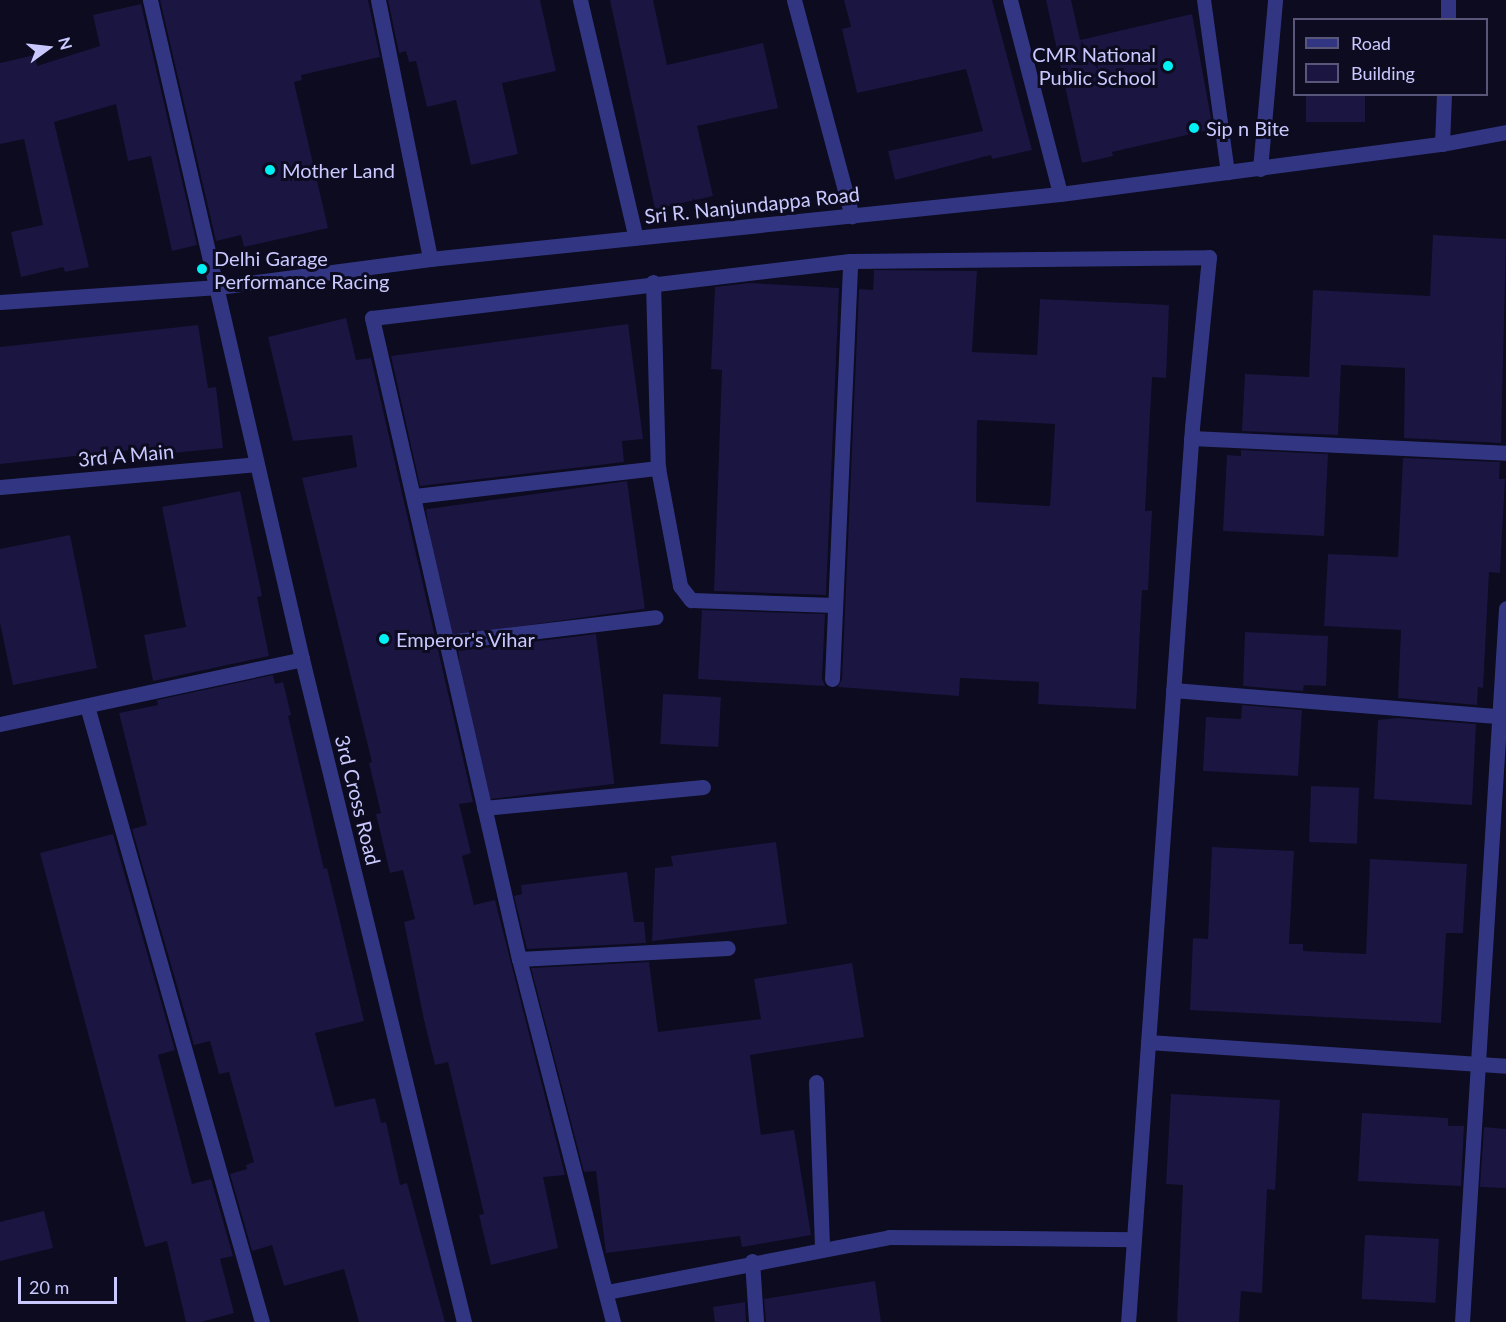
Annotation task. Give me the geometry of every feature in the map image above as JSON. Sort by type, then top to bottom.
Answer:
[{"type":"street","name":"3rd Cross Road","points":[[150,0],[302,659],[464,1322]]},
{"type":"street","points":[[378,0],[430,259]]},
{"type":"street","points":[[580,0],[636,238]]},
{"type":"street","points":[[794,0],[852,216]]},
{"type":"street","points":[[1010,0],[1060,194]]},
{"type":"street","points":[[1260,169],[1275,0]]},
{"type":"street","points":[[1448,0],[1448,18]]},
{"type":"street","points":[[1442,144],[1444,96]]},
{"type":"street","name":"Sri R. Nanjundappa Road","points":[[0,302],[218,287],[430,259],[1060,194],[1442,144],[1506,132]]},
{"type":"street","points":[[613,1322],[519,959],[415,496],[372,318],[653,282],[850,261],[1209,257],[1191,438],[1128,1322]]},
{"type":"street","points":[[832,679],[850,261]]},
{"type":"street","points":[[653,282],[658,468],[680,586],[691,600],[834,604]]},
{"type":"street","points":[[1191,438],[1506,453]]},
{"type":"street","name":"3rd A Main","points":[[0,487],[256,464]]},
{"type":"street","points":[[415,496],[658,468]]},
{"type":"street","points":[[1462,1322],[1503,717],[1506,608]]},
{"type":"street","points":[[447,642],[656,617]]},
{"type":"street","points":[[0,724],[302,659]]},
{"type":"street","points":[[1173,690],[1503,717]]},
{"type":"street","points":[[87,706],[262,1322]]},
{"type":"street","points":[[484,808],[703,787]]},
{"type":"street","points":[[519,959],[728,948]]},
{"type":"street","points":[[1148,1042],[1506,1066]]},
{"type":"street","points":[[816,1082],[822,1249]]},
{"type":"street","points":[[607,1292],[752,1261],[889,1237],[1134,1239]]},
{"type":"street","points":[[752,1261],[756,1322]]},
{"type":"lane","points":[[1204,0],[1228,173]]},
{"type":"building","points":[[160,0],[368,0],[380,57],[301,75],[302,80],[294,82],[328,228],[244,247],[241,235],[216,241]]},
{"type":"building","points":[[388,0],[540,0],[556,71],[502,83],[518,154],[471,165],[456,100],[427,107],[416,61],[409,62],[406,51],[399,53]]},
{"type":"building","points":[[610,0],[653,0],[667,65],[763,43],[778,108],[697,126],[713,196],[655,209]]},
{"type":"building","points":[[844,0],[992,0],[1032,150],[992,159],[991,155],[895,180],[888,151],[983,131],[966,69],[857,93],[842,29],[851,27]]},
{"type":"building","points":[[1046,0],[1071,0],[1080,40],[1192,14],[1213,129],[1112,152],[1113,156],[1082,163]]},
{"type":"building","points":[[141,4],[197,245],[172,251],[151,156],[128,161],[116,104],[54,122],[89,267],[65,272],[63,267],[21,277],[11,232],[43,225],[24,139],[0,144],[0,63],[35,55],[37,66],[100,46],[93,15]]},
{"type":"building","points":[[1306,96],[1365,96],[1365,122],[1306,122]]},
{"type":"building","points":[[1433,235],[1506,239],[1501,443],[1404,438],[1405,368],[1341,365],[1338,435],[1242,431],[1245,374],[1309,377],[1313,290],[1430,296]]},
{"type":"building","points":[[874,270],[977,271],[972,352],[1037,355],[1040,299],[1169,305],[1166,378],[1152,377],[1145,511],[1152,511],[1148,590],[1142,590],[1136,709],[1038,704],[1039,682],[960,678],[959,696],[838,687],[842,679],[859,289],[873,290]],"holes":[[[977,420],[1055,424],[1050,506],[976,502]]]},
{"type":"building","points":[[749,283],[839,288],[826,595],[714,591],[722,370],[711,369],[715,287]]},
{"type":"building","points":[[346,318],[356,360],[371,358],[473,802],[459,804],[471,853],[462,856],[474,905],[495,900],[565,1175],[543,1177],[558,1248],[491,1265],[479,1215],[484,1214],[448,1062],[435,1065],[424,1020],[404,922],[415,919],[403,870],[390,873],[376,814],[381,813],[369,763],[372,762],[302,478],[357,467],[352,435],[293,441],[268,337]]},
{"type":"building","points":[[628,324],[643,439],[622,441],[624,462],[420,486],[391,356]]},
{"type":"building","points":[[198,325],[208,388],[216,387],[223,448],[133,457],[132,450],[0,464],[0,347]]},
{"type":"building","points":[[1241,450],[1328,454],[1324,536],[1223,531],[1227,455],[1241,456]]},
{"type":"building","points":[[1403,458],[1500,462],[1499,479],[1505,479],[1500,573],[1489,572],[1483,688],[1478,687],[1477,705],[1398,698],[1401,630],[1324,626],[1328,554],[1398,557]]},
{"type":"building","points":[[627,481],[645,609],[444,637],[426,509]]},
{"type":"building","points":[[240,491],[262,596],[257,597],[269,656],[153,681],[144,635],[186,627],[162,507]]},
{"type":"building","points":[[70,535],[97,668],[13,685],[0,623],[0,549]]},
{"type":"building","points":[[702,610],[825,614],[822,679],[825,686],[698,679]]},
{"type":"building","points":[[1245,632],[1328,636],[1326,686],[1304,685],[1303,691],[1243,686]]},
{"type":"building","points":[[596,634],[614,784],[476,801],[458,651]]},
{"type":"building","points":[[273,675],[275,684],[283,682],[291,715],[288,716],[324,869],[327,868],[364,1021],[315,1033],[335,1107],[375,1098],[381,1123],[386,1122],[400,1185],[407,1183],[445,1322],[359,1322],[344,1269],[284,1286],[272,1245],[252,1251],[230,1174],[247,1169],[246,1165],[254,1162],[229,1072],[219,1074],[210,1041],[194,1045],[132,829],[147,825],[119,713],[158,705],[157,700]]},
{"type":"building","points":[[663,694],[721,697],[718,747],[660,744]]},
{"type":"building","points":[[1242,705],[1302,710],[1298,776],[1203,771],[1206,717],[1241,719]]},
{"type":"building","points":[[1397,718],[1476,724],[1472,805],[1374,799],[1378,720]]},
{"type":"building","points":[[1311,786],[1359,788],[1357,844],[1309,842]]},
{"type":"building","points":[[113,834],[175,1050],[158,1055],[192,1184],[211,1179],[233,1256],[220,1259],[234,1313],[201,1322],[186,1322],[167,1241],[145,1247],[40,853]]},
{"type":"building","points":[[776,842],[787,924],[652,941],[655,868],[673,866],[671,856]]},
{"type":"building","points":[[1212,847],[1294,851],[1289,944],[1303,944],[1303,951],[1366,954],[1370,859],[1467,864],[1463,933],[1446,933],[1441,1023],[1190,1010],[1193,938],[1208,939]]},
{"type":"building","points":[[627,872],[634,922],[644,922],[646,943],[527,949],[514,896],[522,894],[521,885]]},
{"type":"building","points":[[649,962],[658,1032],[761,1019],[754,979],[852,963],[864,1037],[750,1055],[761,1135],[794,1130],[811,1235],[742,1247],[740,1236],[606,1253],[596,1171],[584,1172],[531,968]]},
{"type":"building","points":[[1171,1094],[1280,1100],[1275,1190],[1267,1189],[1262,1293],[1241,1291],[1239,1322],[1177,1322],[1183,1185],[1166,1184]]},
{"type":"building","points":[[1362,1113],[1448,1118],[1448,1126],[1464,1126],[1461,1186],[1358,1181]]},
{"type":"building","points":[[1484,1127],[1506,1129],[1506,1188],[1480,1187]]},
{"type":"building","points":[[44,1211],[53,1248],[0,1261],[0,1222]]},
{"type":"building","points":[[1365,1235],[1439,1239],[1436,1303],[1362,1299]]},
{"type":"building","points":[[875,1281],[881,1322],[766,1322],[764,1299]]},
{"type":"building","points":[[745,1302],[746,1322],[715,1322],[713,1307]]},
{"type":"place","name":"CMR National Public School","points":[[1168,66]]},
{"type":"place","name":"Sip n Bite","points":[[1194,128]]},
{"type":"place","name":"Mother Land","points":[[270,170]]},
{"type":"place","name":"Delhi Garage Performance Racing","points":[[202,269]]},
{"type":"place","name":"Emperor's Vihar","points":[[384,639]]}]
